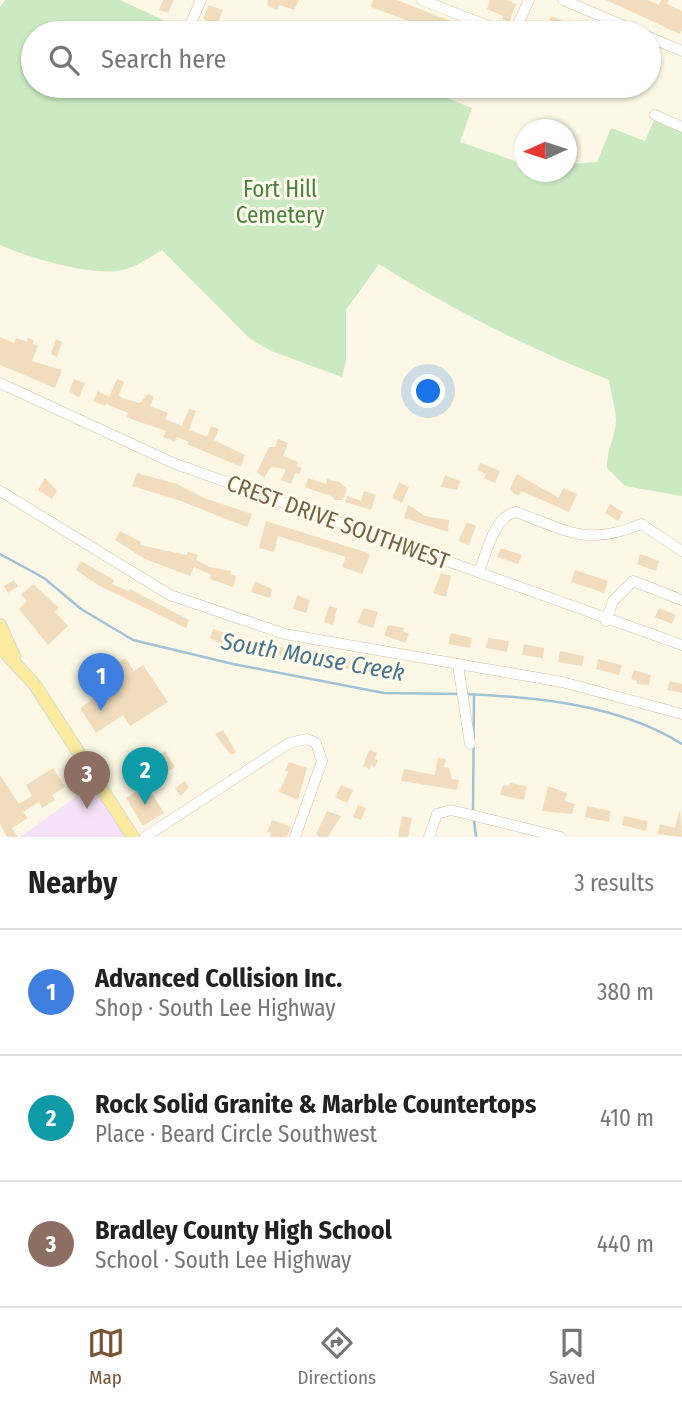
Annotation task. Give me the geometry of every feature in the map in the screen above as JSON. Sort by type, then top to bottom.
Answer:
[{"type":"main road","points":[[0,625],[16,663]]},
{"type":"main road","points":[[0,647],[35,685],[133,837]]},
{"type":"street","points":[[192,21],[201,0]]},
{"type":"street","points":[[422,0],[475,21]]},
{"type":"street","points":[[519,21],[529,0]]},
{"type":"street","points":[[563,0],[613,21]]},
{"type":"street","points":[[661,42],[682,51]]},
{"type":"street","points":[[655,115],[682,127]]},
{"type":"street","name":"CREST DRIVE SOUTHWEST","points":[[0,383],[173,463],[479,572],[606,621],[682,645]]},
{"type":"street","points":[[0,491],[170,595],[285,634],[562,681],[682,714]]},
{"type":"street","points":[[479,572],[503,517],[516,512],[597,537],[612,536],[641,524],[682,551]]},
{"type":"street","points":[[606,621],[613,601],[632,581],[682,600]]},
{"type":"street","points":[[458,665],[470,744]]},
{"type":"street","points":[[145,837],[289,743],[307,738],[316,743],[322,761],[295,837]]},
{"type":"street","points":[[429,837],[437,814],[451,810],[561,837]]},
{"type":"shaded area","points":[[97,782],[133,837],[20,837]]},
{"type":"green space","name":"Fort Hill Cemetery","points":[[5,0],[120,0],[165,21],[21,21],[21,98],[447,98],[472,108],[460,142],[514,161],[514,182],[577,182],[577,163],[597,162],[611,128],[645,141],[655,118],[682,130],[682,496],[625,486],[607,468],[616,419],[609,380],[491,327],[379,264],[346,310],[346,361],[342,377],[271,351],[249,338],[162,250],[133,267],[94,271],[61,265],[0,245],[0,7]]},
{"type":"building","points":[[163,0],[174,0],[168,13],[159,10]]},
{"type":"building","points":[[268,0],[299,0],[294,10],[279,5],[277,10],[267,5]]},
{"type":"building","points":[[373,0],[397,0],[450,21],[408,21],[371,7]]},
{"type":"building","points":[[490,0],[507,0],[516,4],[509,21],[487,9]]},
{"type":"building","points":[[606,0],[648,0],[659,5],[661,0],[669,0],[667,4],[682,11],[680,34],[661,25],[661,21],[652,21]]},
{"type":"building","points":[[209,5],[223,10],[219,21],[203,19]]},
{"type":"building","points":[[551,16],[563,21],[549,21]]},
{"type":"building","points":[[0,337],[14,343],[16,338],[27,342],[28,338],[34,340],[33,344],[38,346],[32,361],[62,370],[55,388],[0,365]]},
{"type":"building","points":[[56,339],[62,342],[57,357],[51,354]]},
{"type":"building","points":[[74,379],[85,383],[79,398],[69,391]]},
{"type":"building","points":[[117,379],[124,382],[119,395],[122,398],[140,403],[148,394],[154,397],[150,406],[168,413],[165,419],[182,426],[189,409],[196,411],[189,430],[207,437],[211,426],[219,429],[214,440],[245,455],[241,467],[177,437],[175,442],[163,437],[166,431],[127,417],[128,413],[93,401],[98,391],[109,397]]},
{"type":"building","points":[[278,439],[288,443],[283,456],[298,462],[297,466],[302,468],[299,474],[295,473],[291,484],[281,480],[286,469],[271,467],[264,478],[257,472],[269,447],[275,447]]},
{"type":"building","points":[[480,463],[500,471],[495,483],[484,478],[486,474],[477,470]]},
{"type":"building","points":[[137,473],[177,484],[204,498],[252,514],[247,527],[181,501],[132,486]]},
{"type":"building","points":[[517,474],[559,498],[563,488],[577,494],[569,512],[521,491],[519,496],[513,493],[510,489]]},
{"type":"building","points":[[445,475],[460,481],[457,490],[441,487]]},
{"type":"building","points":[[45,478],[57,491],[52,499],[38,490]]},
{"type":"building","points":[[308,478],[326,484],[327,479],[339,482],[347,489],[343,500],[334,500],[333,497],[305,487]]},
{"type":"building","points":[[399,482],[409,487],[402,503],[392,498]]},
{"type":"building","points":[[364,491],[376,495],[371,510],[345,502],[347,496],[361,501]]},
{"type":"building","points":[[610,504],[623,512],[618,521],[605,513]]},
{"type":"building","points":[[408,505],[425,516],[449,520],[448,532],[404,518]]},
{"type":"building","points":[[266,521],[365,552],[370,555],[362,574],[342,567],[346,557],[278,536],[274,552],[259,548]]},
{"type":"building","points":[[467,522],[476,526],[469,545],[458,541]]},
{"type":"building","points":[[120,531],[141,542],[140,545],[186,555],[188,552],[198,555],[196,560],[210,567],[231,571],[230,574],[236,576],[233,587],[210,579],[211,575],[194,567],[190,576],[145,559],[115,540]]},
{"type":"building","points":[[501,548],[522,555],[518,564],[497,557]]},
{"type":"building","points":[[640,554],[659,561],[656,571],[637,564]]},
{"type":"building","points":[[81,561],[114,580],[112,584],[128,591],[130,589],[189,620],[186,628],[98,585],[76,570]]},
{"type":"building","points":[[575,570],[608,581],[604,593],[571,582]]},
{"type":"building","points":[[441,573],[451,576],[446,597],[433,593]]},
{"type":"building","points":[[14,580],[18,586],[8,593],[4,586]]},
{"type":"building","points":[[255,581],[272,589],[270,598],[251,592]]},
{"type":"building","points":[[33,584],[59,608],[55,612],[68,626],[48,645],[19,609],[27,601],[21,595]]},
{"type":"building","points":[[297,595],[310,600],[306,613],[293,609]]},
{"type":"building","points":[[329,606],[337,608],[333,625],[324,622]]},
{"type":"building","points":[[364,608],[378,612],[373,628],[357,623]]},
{"type":"building","points":[[659,608],[676,615],[672,624],[655,617]]},
{"type":"building","points":[[388,625],[404,628],[403,631],[409,634],[405,643],[384,635]]},
{"type":"building","points":[[213,629],[233,635],[230,645],[227,647],[210,638]]},
{"type":"building","points":[[451,633],[472,638],[470,648],[448,644]]},
{"type":"building","points":[[488,638],[509,641],[507,652],[486,648]]},
{"type":"building","points":[[245,639],[295,650],[293,660],[262,650],[262,654],[242,652]]},
{"type":"building","points":[[524,644],[544,648],[543,658],[522,655]]},
{"type":"building","points":[[560,651],[584,656],[582,666],[558,662]]},
{"type":"building","points":[[314,653],[330,656],[328,665],[312,662]]},
{"type":"building","points":[[125,658],[134,671],[143,665],[168,702],[130,726],[123,715],[96,733],[80,708],[107,690],[100,675]]},
{"type":"building","points":[[343,659],[359,661],[358,671],[342,668]]},
{"type":"building","points":[[598,659],[622,665],[619,675],[596,669]]},
{"type":"building","points":[[634,670],[651,675],[649,685],[637,684],[637,681],[631,679]]},
{"type":"building","points":[[670,681],[682,684],[682,693],[667,690]]},
{"type":"building","points":[[223,730],[236,752],[231,755],[215,734]]},
{"type":"building","points":[[369,750],[377,753],[375,759],[378,760],[375,767],[371,766],[369,769],[363,766]]},
{"type":"building","points":[[165,751],[175,767],[147,785],[164,813],[143,826],[126,798],[136,792],[126,776]]},
{"type":"building","points":[[438,758],[446,759],[444,767],[449,768],[452,779],[459,780],[457,790],[401,781],[404,769],[435,775]]},
{"type":"building","points":[[289,762],[307,768],[298,800],[279,792],[288,772],[285,771]]},
{"type":"building","points":[[53,768],[65,787],[52,795],[55,800],[42,808],[39,802],[23,812],[28,818],[12,828],[18,837],[7,837],[0,824],[0,775],[19,804],[32,796],[26,785]]},
{"type":"building","points":[[185,781],[189,788],[180,796],[175,788]]},
{"type":"building","points":[[510,783],[527,786],[524,800],[500,795],[503,785],[509,786]]},
{"type":"building","points":[[341,785],[353,790],[347,803],[335,797]]},
{"type":"building","points":[[548,786],[567,793],[565,801],[575,804],[572,814],[542,811]]},
{"type":"building","points":[[358,805],[366,808],[361,820],[353,817]]},
{"type":"building","points":[[587,806],[611,811],[609,822],[585,817]]},
{"type":"building","points":[[680,809],[682,837],[657,834],[660,824],[675,828]]},
{"type":"building","points":[[327,811],[341,816],[328,837],[319,837],[316,834]]},
{"type":"building","points":[[402,816],[412,818],[408,837],[398,837]]},
{"type":"building","points":[[624,816],[648,821],[646,831],[622,825]]},
{"type":"building","points":[[272,820],[291,827],[287,837],[270,837],[271,833],[267,832]]},
{"type":"waterway","name":"South Mouse Creek","points":[[0,554],[44,578],[81,609],[133,640],[233,664],[384,693],[459,694]]},
{"type":"waterway","name":"South Mouse Creek","points":[[466,694],[550,701],[605,712],[632,720],[682,744]]},
{"type":"waterway","points":[[473,813],[474,695]]},
{"type":"waterway","points":[[474,820],[476,837]]},
{"type":"place","name":"Advanced Collision Inc.","points":[[101,711]]},
{"type":"place","name":"Rock Solid Granite & Marble Countertops","points":[[145,805]]},
{"type":"place","name":"Bradley County High School","points":[[87,809]]}]
